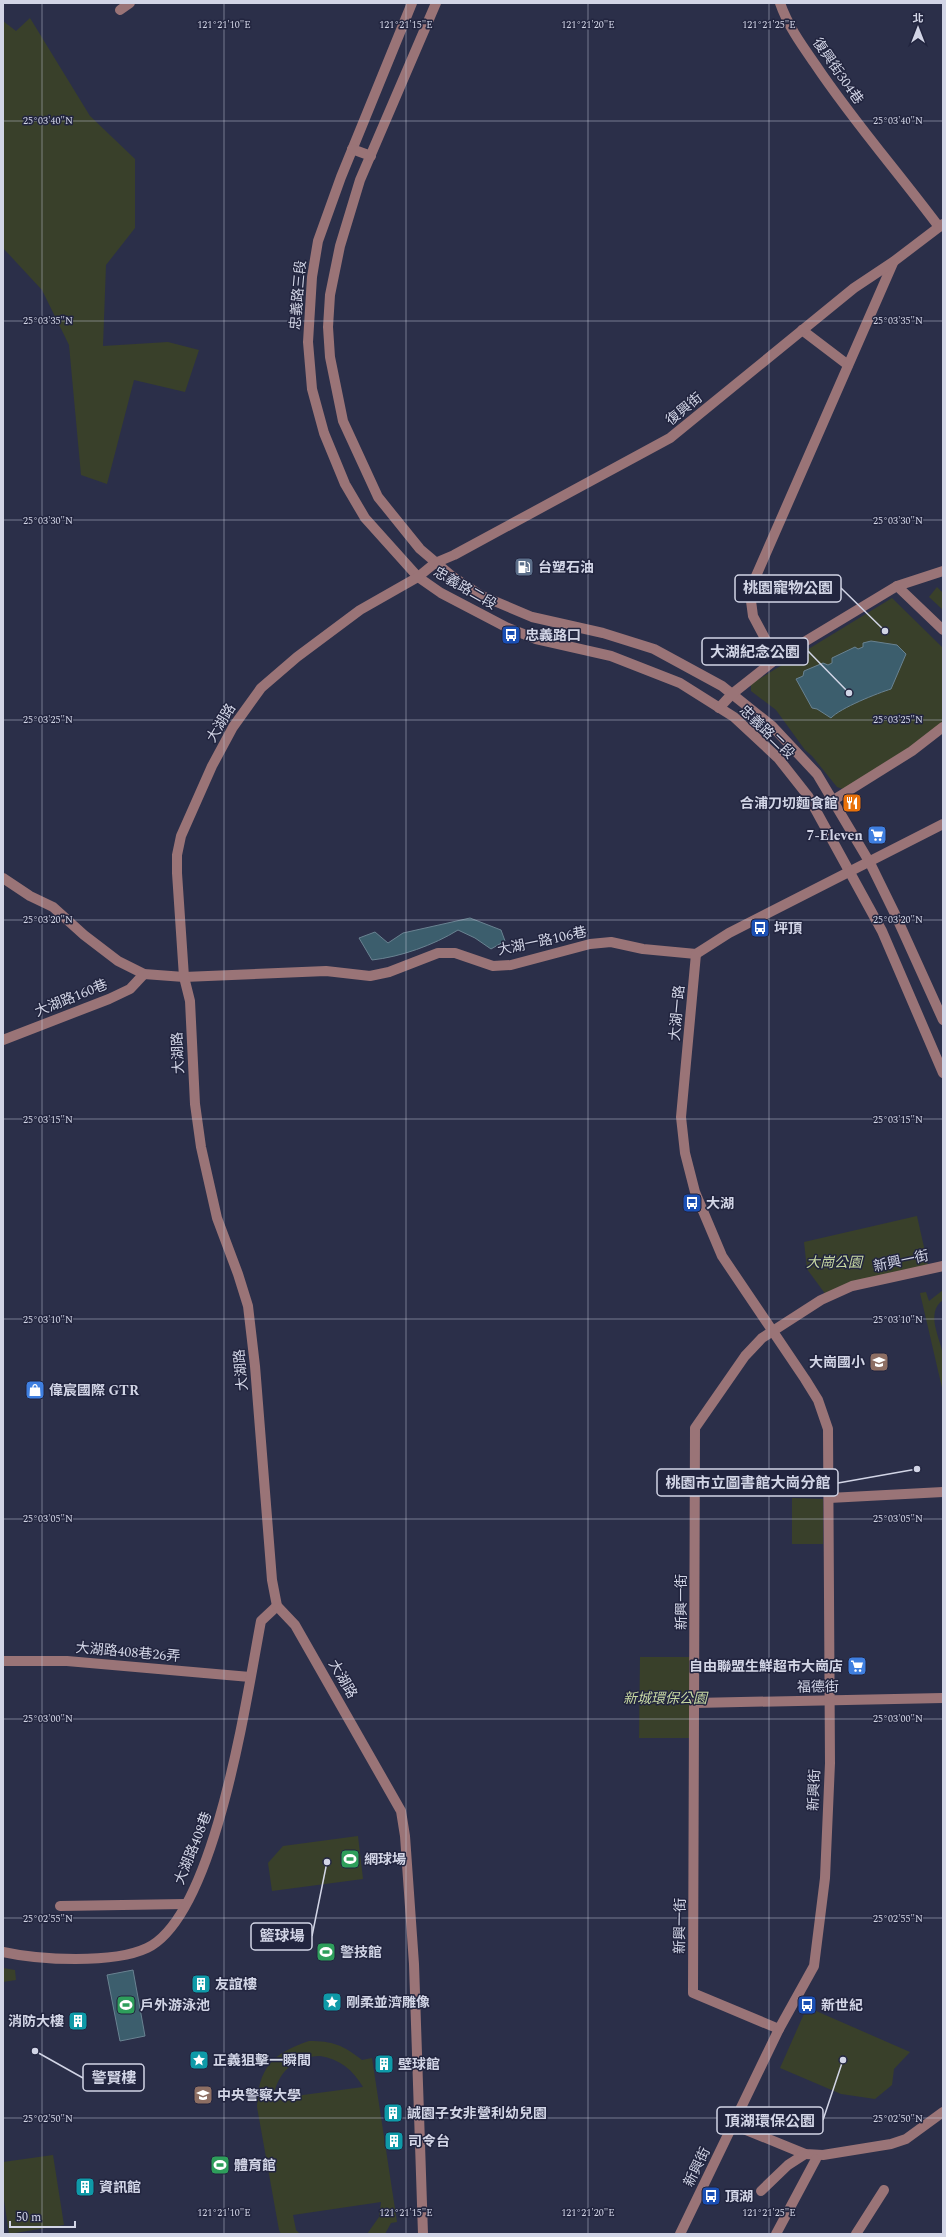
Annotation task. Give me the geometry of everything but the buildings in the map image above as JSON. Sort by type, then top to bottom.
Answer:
[{"type":"street","points":[[120,10],[130,3]]},
{"type":"street","name":"忠義路三段","points":[[412,3],[352,149],[318,241],[312,277],[308,342],[312,389],[324,433],[345,484],[365,518],[418,577]]},
{"type":"street","points":[[435,563],[398,524],[378,497],[342,421],[330,357],[328,327],[335,266],[348,218],[370,156],[436,3]]},
{"type":"street","name":"復興街304巷","points":[[780,3],[786,21],[837,97],[941,226]]},
{"type":"street","points":[[352,149],[370,156]]},
{"type":"street","name":"復興街","points":[[418,577],[435,563],[454,555],[670,438],[854,288],[893,262],[941,226]]},
{"type":"street","points":[[776,659],[753,616],[751,601],[756,576],[893,262]]},
{"type":"street","points":[[802,330],[848,365]]},
{"type":"street","name":"忠義路二段","points":[[435,563],[453,577],[487,598],[532,617],[603,633],[654,649],[722,686],[772,726],[817,774],[870,863],[898,920],[943,1020]]},
{"type":"street","points":[[719,708],[732,694],[776,659],[897,586],[943,571]]},
{"type":"street","name":"忠義路二段","points":[[418,577],[467,608],[508,628],[536,639],[611,656],[680,683],[734,717],[778,758],[808,796],[882,931],[943,1073]]},
{"type":"street","name":"大湖路","points":[[418,577],[360,610],[297,657],[261,688],[233,727],[199,793],[181,836],[177,856],[177,881],[184,977],[190,1001],[195,1104],[207,1179],[217,1218],[238,1274],[248,1306],[255,1366],[269,1552],[277,1606],[295,1625],[401,1811],[405,1836],[414,1964],[423,2234]]},
{"type":"street","points":[[897,586],[943,630]]},
{"type":"street","points":[[832,801],[912,751],[943,727]]},
{"type":"street","points":[[696,954],[729,933],[870,863],[943,824]]},
{"type":"street","points":[[3,878],[30,896],[53,907],[118,962],[144,974]]},
{"type":"street","name":"大湖一路106巷","points":[[144,974],[184,977],[296,971],[326,971],[370,976],[389,972],[438,952],[455,953],[493,966],[511,965],[590,944],[611,942],[643,949],[696,954]]},
{"type":"street","name":"大湖一路","points":[[696,954],[681,1117],[685,1153],[695,1192],[722,1256],[772,1331]]},
{"type":"street","name":"大湖路160巷","points":[[3,1040],[109,999],[130,989],[144,974]]},
{"type":"street","name":"新興一街","points":[[779,2029],[693,1993],[695,1428],[745,1356],[762,1338],[772,1331],[821,1300],[852,1286],[943,1266]]},
{"type":"street","name":"新興街","points":[[680,2234],[734,2125],[779,2029],[814,1966],[825,1878],[830,1763],[828,1429],[818,1400],[772,1331]]},
{"type":"street","points":[[829,1498],[943,1492]]},
{"type":"street","name":"大湖路408巷","points":[[3,1952],[73,1958],[120,1955],[147,1948],[178,1919],[214,1839],[222,1812],[261,1621],[277,1606]]},
{"type":"street","name":"大湖路408巷26弄","points":[[3,1661],[67,1661],[250,1677]]},
{"type":"street","name":"福德街","points":[[694,1703],[943,1698]]},
{"type":"street","points":[[60,1906],[185,1904]]},
{"type":"street","points":[[734,2125],[805,2154],[823,2155],[891,2144],[906,2139],[943,2112]]},
{"type":"street","points":[[761,2191],[788,2165],[805,2154]]},
{"type":"street","points":[[776,2234],[816,2159]]},
{"type":"street","points":[[856,2234],[884,2190]]},
{"type":"green space","points":[[30,18],[90,116],[135,159],[135,228],[106,265],[103,346],[168,342],[199,350],[185,392],[134,380],[107,484],[81,475],[69,345],[42,290],[3,248],[3,21],[16,31]]},
{"type":"green space","points":[[937,587],[943,593],[943,610],[929,597]]},
{"type":"green space","points":[[892,598],[943,648],[943,724],[884,768],[843,789],[837,787],[812,756],[805,750],[776,710],[751,691],[751,684]]},
{"type":"green space","name":"大崗公園","points":[[917,1216],[928,1265],[826,1295],[807,1269],[804,1242]]},
{"type":"green space","points":[[943,1290],[943,1300],[938,1305],[934,1318],[944,1360],[943,1392],[920,1293],[926,1292],[929,1301]]},
{"type":"green space","points":[[792,1498],[823,1499],[823,1544],[792,1544]]},
{"type":"green space","name":"新城環保公園","points":[[640,1657],[690,1657],[690,1738],[639,1738]]},
{"type":"green space","points":[[358,1836],[363,1879],[272,1891],[268,1863],[283,1846]]},
{"type":"green space","points":[[3,1968],[15,1970],[16,1980],[3,1982]]},
{"type":"green space","points":[[807,2007],[910,2052],[894,2069],[892,2085],[875,2099],[841,2094],[780,2068]]},
{"type":"green space","points":[[309,2041],[325,2042],[343,2047],[362,2060],[372,2058],[397,2222],[391,2223],[385,2234],[367,2234],[379,2217],[381,2202],[293,2215],[296,2230],[300,2234],[281,2234],[279,2230],[257,2107],[258,2093],[264,2072],[270,2064],[277,2057],[296,2046]],"holes":[[[310,2057],[327,2057],[345,2066],[355,2075],[363,2087],[273,2099],[278,2081],[294,2063]]]},
{"type":"green space","points":[[53,2155],[64,2225],[9,2234],[3,2193],[3,2162]]},
{"type":"water","points":[[871,641],[897,645],[906,654],[891,689],[851,705],[831,718],[817,709],[812,708],[796,679],[803,676],[804,671],[823,663],[828,665],[832,663],[832,658],[855,647],[858,649],[863,647],[863,643]]},
{"type":"water","points":[[470,918],[501,930],[505,941],[491,949],[475,938],[458,930],[438,941],[416,950],[372,960],[359,938],[375,932],[388,943],[403,933]]},
{"type":"water","name":"戶外游泳池","points":[[133,1970],[145,2036],[120,2041],[107,1975]]},
{"type":"place","name":"台塑石油","points":[[524,567]]},
{"type":"place","name":"桃園寵物公園","points":[[885,631]]},
{"type":"place","name":"忠義路口","points":[[511,635]]},
{"type":"place","name":"大湖紀念公園","points":[[849,693]]},
{"type":"place","name":"合浦刀切麵食館","points":[[852,803]]},
{"type":"place","name":"7-Eleven","points":[[877,835]]},
{"type":"place","name":"坪頂","points":[[760,928]]},
{"type":"place","name":"大湖","points":[[692,1203]]},
{"type":"place","name":"大崗國小","points":[[879,1362]]},
{"type":"place","name":"偉宸國際 GTR","points":[[35,1390]]},
{"type":"place","name":"桃園市立圖書館大崗分館","points":[[917,1469]]},
{"type":"place","name":"自由聯盟生鮮超市大崗店","points":[[857,1666]]},
{"type":"place","name":"網球場","points":[[350,1859]]},
{"type":"place","name":"籃球場","points":[[327,1862]]},
{"type":"place","name":"警技館","points":[[326,1952]]},
{"type":"place","name":"友誼樓","points":[[201,1984]]},
{"type":"place","name":"剛柔並濟雕像","points":[[332,2002]]},
{"type":"place","name":"戶外游泳池","points":[[126,2005]]},
{"type":"place","name":"新世紀","points":[[807,2005]]},
{"type":"place","name":"消防大樓","points":[[78,2021]]},
{"type":"place","name":"警賢樓","points":[[35,2051]]},
{"type":"place","name":"正義狙擊一瞬間","points":[[199,2060]]},
{"type":"place","name":"頂湖環保公園","points":[[843,2060]]},
{"type":"place","name":"壁球館","points":[[384,2064]]},
{"type":"place","name":"中央警察大學","points":[[203,2095]]},
{"type":"place","name":"誠園子女非營利幼兒園","points":[[393,2113]]},
{"type":"place","name":"司令台","points":[[394,2141]]},
{"type":"place","name":"體育館","points":[[220,2165]]},
{"type":"place","name":"資訊館","points":[[85,2187]]},
{"type":"place","name":"頂湖","points":[[711,2196]]}]
